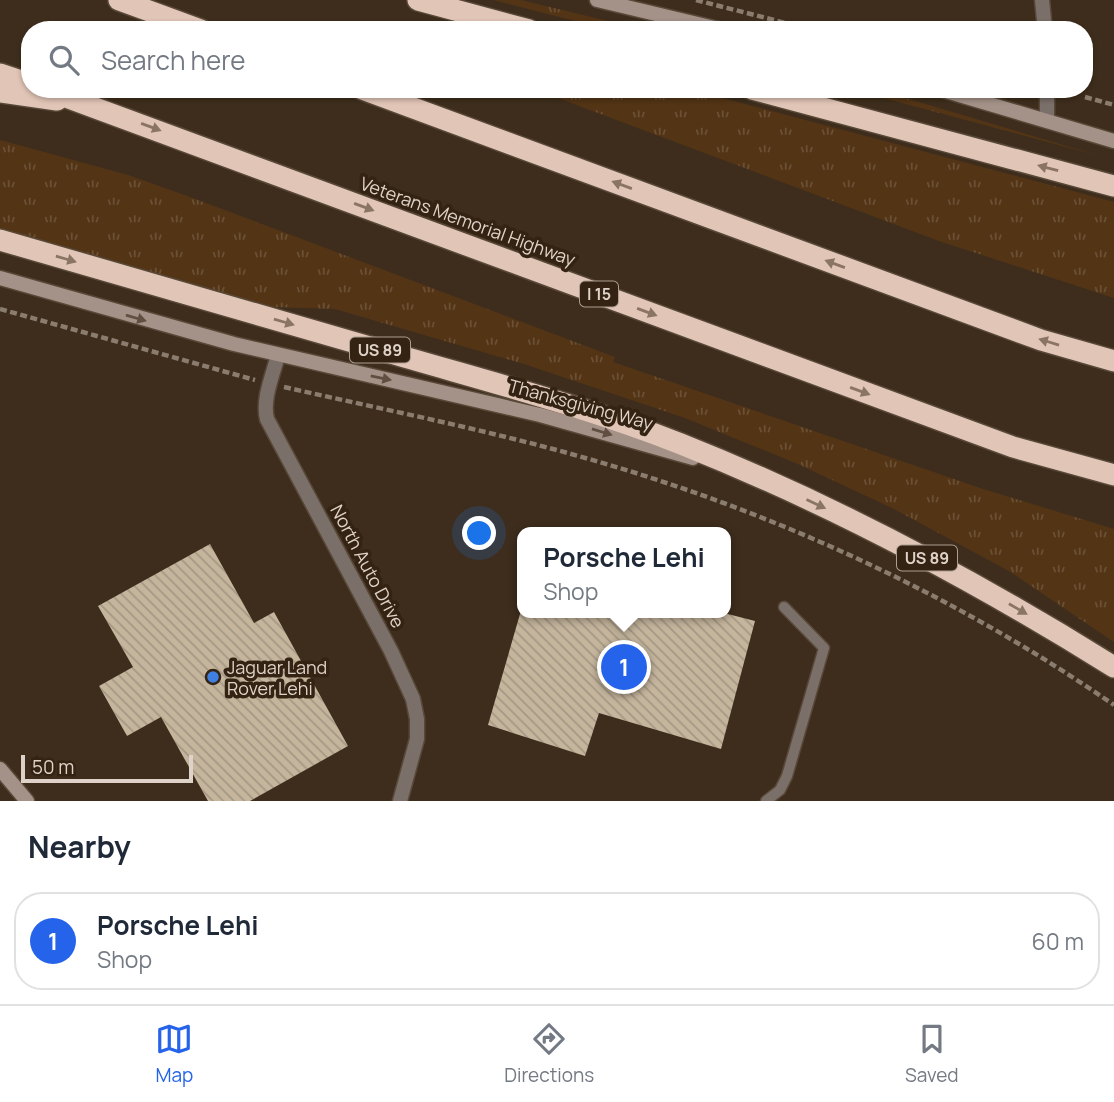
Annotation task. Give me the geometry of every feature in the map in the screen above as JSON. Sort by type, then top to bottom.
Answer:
[{"type":"highway","points":[[119,0],[176,21]]},
{"type":"highway","points":[[418,0],[496,21]]},
{"type":"highway","points":[[0,75],[21,81]]},
{"type":"highway","points":[[0,92],[21,95]]},
{"type":"highway","points":[[47,98],[87,103]]},
{"type":"highway","name":"Veterans Memorial Highway","points":[[72,98],[1013,447],[1114,475]]},
{"type":"highway","points":[[386,98],[1041,340],[1114,361]]},
{"type":"highway","points":[[786,98],[1114,186]]},
{"type":"highway","name":"US 89","points":[[0,240],[552,399],[680,444],[754,475]]},
{"type":"highway","name":"Thanksgiving Way","points":[[754,475],[911,549],[1033,617],[1114,667]]},
{"type":"main road","points":[[597,0],[685,21]]},
{"type":"main road","points":[[969,98],[1114,141]]},
{"type":"main road","name":"Thanksgiving Way","points":[[0,278],[164,326],[540,415],[754,475]]},
{"type":"main road","points":[[0,769],[27,801]]},
{"type":"street","points":[[1042,0],[1044,21]]},
{"type":"street","points":[[1047,121],[1048,98]]},
{"type":"street","name":"North Auto Drive","points":[[278,355],[265,411],[272,430],[391,651],[413,699],[417,738],[400,801]]},
{"type":"lane","points":[[766,801],[780,790],[787,776],[824,648],[783,607]]},
{"type":"path","points":[[696,0],[778,21]]},
{"type":"path","points":[[1089,98],[1114,105]]},
{"type":"path","points":[[0,309],[270,384],[492,433],[589,459],[684,489],[755,515],[839,551],[934,598],[1020,645],[1114,705]]},
{"type":"green space","points":[[493,0],[521,0],[608,21],[575,21]]},
{"type":"green space","points":[[558,98],[723,98],[1114,202],[1114,298],[939,241]]},
{"type":"green space","points":[[884,98],[905,98],[1100,156]]},
{"type":"green space","points":[[0,140],[128,175],[615,357],[613,362],[980,488],[1114,529],[1114,642],[1009,571],[894,509],[798,464],[685,418],[524,364],[335,309],[273,307],[0,229]]},
{"type":"building","name":"Jaguar Land Rover Lehi","points":[[210,544],[254,623],[274,612],[348,746],[250,801],[208,801],[161,717],[127,736],[99,686],[133,667],[98,606]]},
{"type":"building","points":[[731,615],[755,621],[721,749],[599,713],[585,756],[488,725],[519,618],[731,618]]},
{"type":"place","name":"Porsche Lehi","points":[[624,667]]},
{"type":"place","name":"Jaguar Land Rover Lehi","points":[[213,677]]}]
